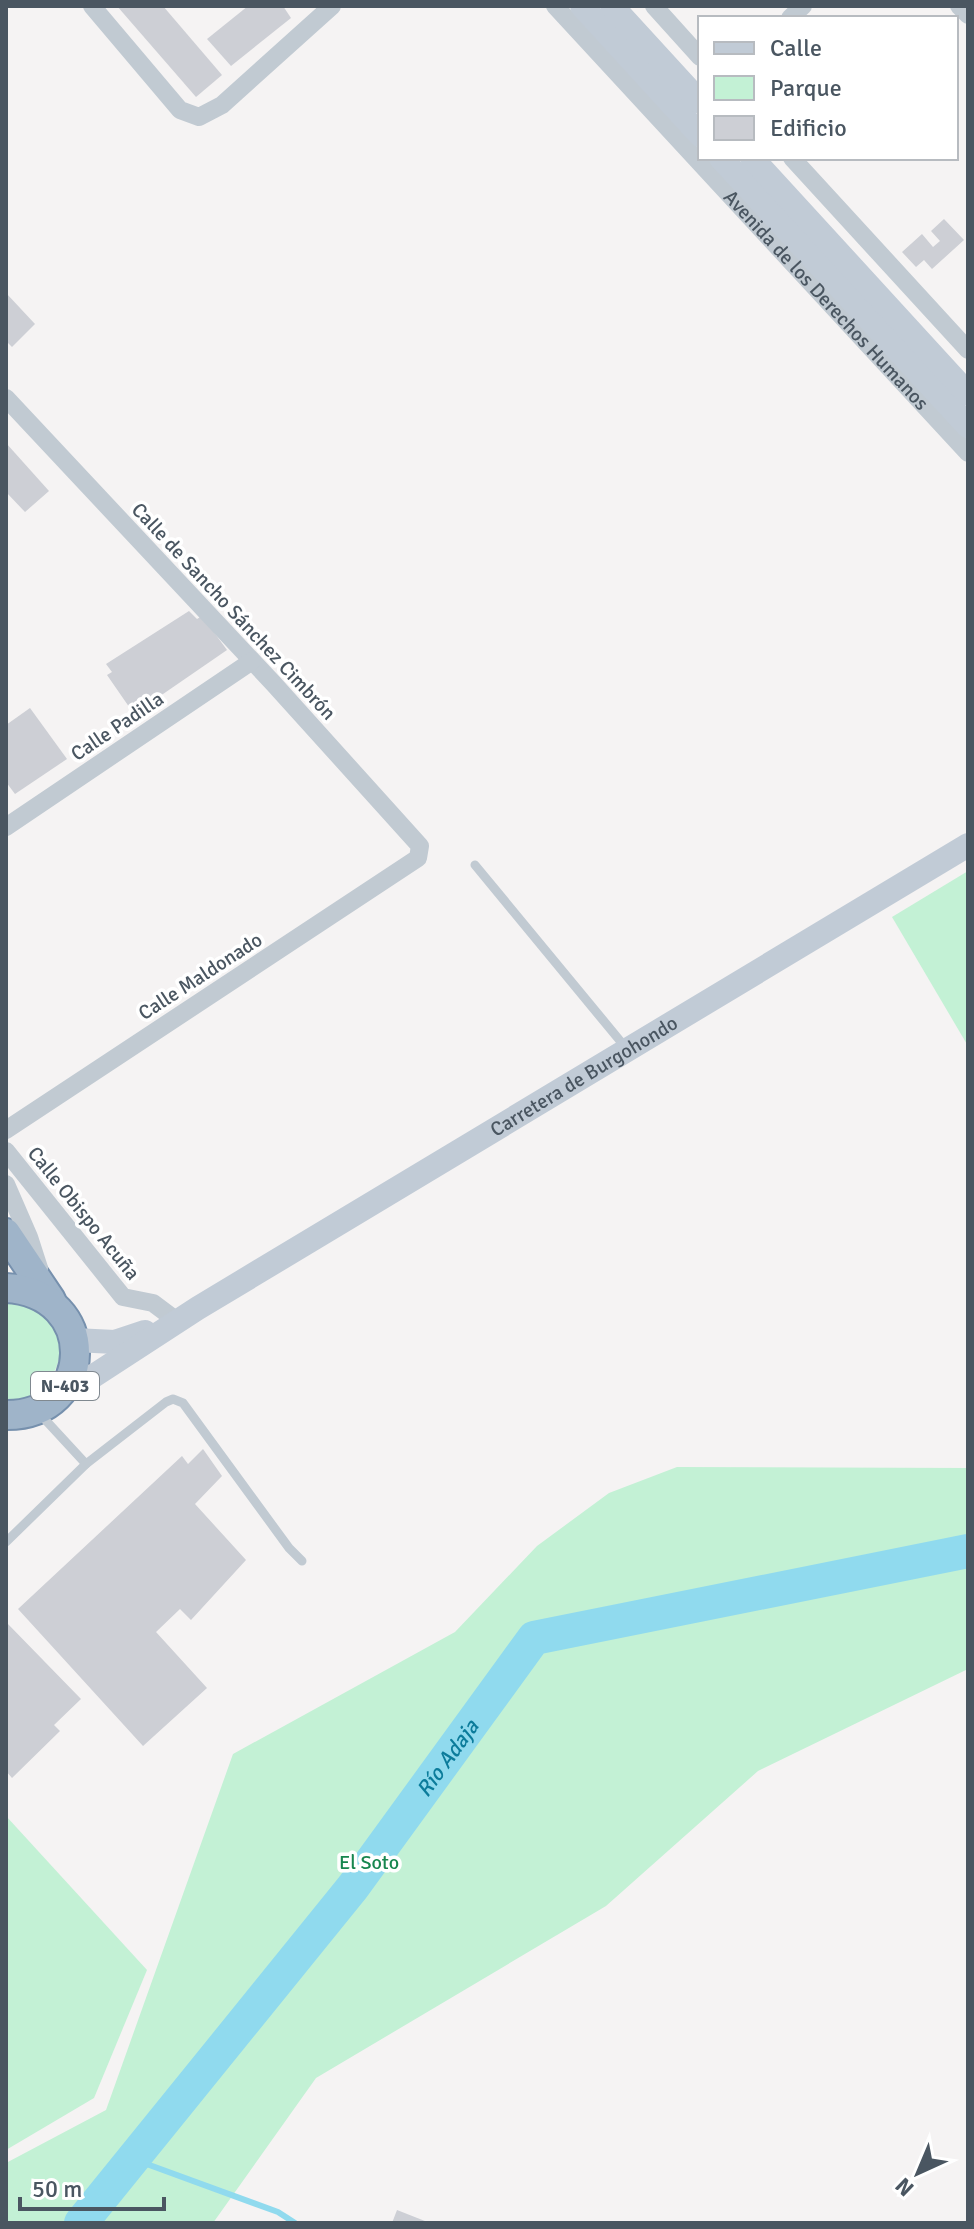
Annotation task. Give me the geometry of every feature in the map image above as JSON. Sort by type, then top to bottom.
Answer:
[{"type":"highway","points":[[6,1233],[67,1320],[74,1340]]},
{"type":"highway","points":[[6,1288],[25,1289],[50,1299]]},
{"type":"highway","name":"N-403","points":[[6,1415],[20,1416],[37,1411],[53,1401],[66,1386],[75,1355],[74,1340]]},
{"type":"main road","points":[[582,6],[698,133]]},
{"type":"main road","points":[[612,6],[698,100]]},
{"type":"main road","name":"Avenida de los Derechos Humanos","points":[[723,160],[968,426]]},
{"type":"main road","name":"Avenida de los Derechos Humanos","points":[[754,160],[968,394]]},
{"type":"main road","name":"Carretera de Burgohondo","points":[[66,1386],[95,1375],[198,1308],[968,845]]},
{"type":"main road","name":"Carretera de Burgohondo","points":[[74,1340],[115,1342],[132,1338],[198,1308]]},
{"type":"street","points":[[92,6],[180,110],[199,117],[222,105],[332,6]]},
{"type":"street","name":"Avenida de los Derechos Humanos","points":[[555,6],[968,453]]},
{"type":"street","points":[[654,6],[698,55]]},
{"type":"street","points":[[959,6],[968,15]]},
{"type":"street","points":[[794,160],[968,350]]},
{"type":"street","name":"Calle de Sancho Sánchez Cimbrón","points":[[6,398],[420,846],[418,858]]},
{"type":"street","name":"Calle Padilla","points":[[6,827],[252,661]]},
{"type":"street","name":"Calle Maldonado","points":[[6,1130],[418,858]]},
{"type":"street","name":"Calle Obispo Acuña","points":[[6,1151],[123,1297],[153,1303],[173,1318]]},
{"type":"street","points":[[6,1184],[29,1237],[50,1299]]},
{"type":"lane","points":[[475,865],[628,1051]]},
{"type":"lane","points":[[6,1542],[86,1464],[173,1399],[183,1403],[289,1548],[302,1561]]},
{"type":"lane","points":[[37,1411],[86,1464]]},
{"type":"green space","points":[[968,871],[968,1046],[892,917]]},
{"type":"green space","points":[[6,1303],[36,1309],[50,1320],[58,1333],[60,1349],[50,1379],[39,1391],[24,1398],[6,1400]]},
{"type":"green space","name":"El Soto","points":[[677,1467],[968,1468],[968,1669],[758,1771],[606,1906],[316,2078],[213,2223],[6,2223],[6,2163],[106,2110],[233,1754],[455,1632],[537,1546],[609,1493]]},
{"type":"green space","points":[[6,1816],[147,1970],[94,2098],[6,2150]]},
{"type":"building","points":[[117,6],[163,6],[222,75],[196,97]]},
{"type":"building","points":[[248,6],[283,6],[291,18],[231,66],[207,39]]},
{"type":"building","points":[[944,219],[964,240],[932,269],[924,260],[916,267],[902,252],[922,234],[933,247],[940,241],[931,231]]},
{"type":"building","points":[[6,293],[35,324],[12,347],[6,341]]},
{"type":"building","points":[[6,443],[49,491],[25,512],[6,492]]},
{"type":"building","points":[[189,611],[197,619],[202,616],[227,650],[134,714],[107,675],[112,672],[106,664]]},
{"type":"building","points":[[30,708],[67,759],[15,794],[6,782],[6,725]]},
{"type":"building","points":[[203,1449],[222,1476],[195,1504],[246,1560],[191,1620],[180,1609],[156,1632],[207,1688],[143,1746],[18,1609],[182,1456],[188,1464]]},
{"type":"building","points":[[6,1622],[81,1699],[54,1725],[60,1731],[12,1778],[6,1771]]},
{"type":"building","points":[[397,2210],[430,2223],[392,2223]]},
{"type":"waterway","name":"Río Adaja","points":[[81,2223],[353,1887],[534,1638],[968,1551]]},
{"type":"waterway","points":[[133,2159],[278,2212],[295,2223]]}]
